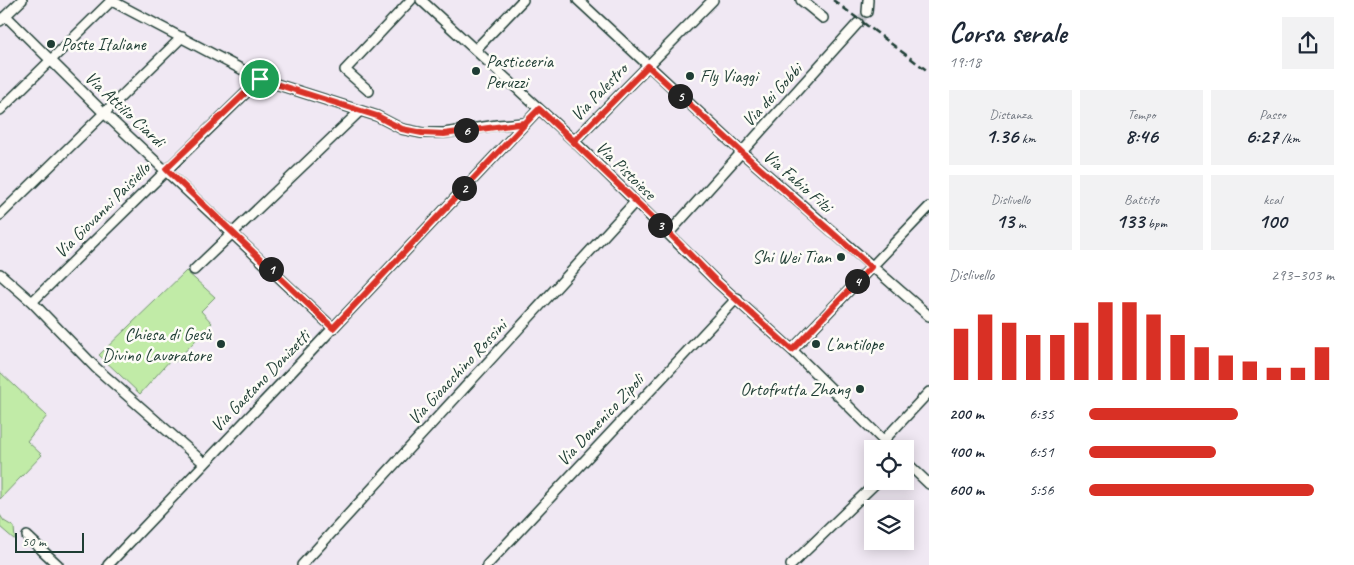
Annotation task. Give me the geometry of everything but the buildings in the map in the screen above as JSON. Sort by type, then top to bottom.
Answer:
[{"type":"street","points":[[3,18],[22,0]]},
{"type":"street","points":[[0,110],[111,0],[260,79],[377,116],[402,129],[422,133],[444,134],[525,123]]},
{"type":"street","points":[[369,90],[345,70],[411,0]]},
{"type":"street","name":"Via Pistoiese","points":[[421,0],[574,141],[717,282],[737,298],[792,350],[884,440]]},
{"type":"street","points":[[475,50],[523,0]]},
{"type":"street","name":"Via Fabio Filzi","points":[[578,0],[742,153],[929,316]]},
{"type":"street","points":[[648,66],[714,0]]},
{"type":"street","points":[[800,0],[823,18]]},
{"type":"street","points":[[867,12],[868,0]]},
{"type":"street","name":"Via Attilio Ciardi","points":[[3,18],[166,169],[333,328]]},
{"type":"street","name":"Via dei Gobbi","points":[[669,233],[858,23]]},
{"type":"street","points":[[0,215],[182,37]]},
{"type":"street","name":"Via Palestro","points":[[574,141],[648,66]]},
{"type":"street","name":"Via Giovanni Paisiello","points":[[32,302],[260,79]]},
{"type":"street","name":"Via Gaetano Donizetti","points":[[108,565],[539,109]]},
{"type":"street","points":[[194,270],[360,111]]},
{"type":"street","name":"Via Gioacchino Rossini","points":[[302,565],[636,202]]},
{"type":"street","points":[[792,350],[929,207]]},
{"type":"street","points":[[0,274],[32,302],[96,368],[204,463]]},
{"type":"street","name":"Via Domenico Zipoli","points":[[487,565],[737,298]]},
{"type":"street","points":[[884,440],[929,392]]},
{"type":"street","points":[[914,470],[929,484]]},
{"type":"street","points":[[791,565],[869,490]]},
{"type":"street","points":[[27,536],[58,565]]},
{"type":"green space","points":[[186,271],[215,297],[201,311],[212,323],[175,362],[171,359],[140,394],[99,355]]},
{"type":"green space","points":[[0,372],[47,416],[27,441],[42,455],[0,499]]},
{"type":"green space","points":[[0,515],[4,521],[14,527],[15,540],[0,527]]},
{"type":"tunnel","points":[[858,23],[867,12]]},
{"type":"railway","points":[[833,0],[929,72]]},
{"type":"place","name":"Poste Italiane","points":[[51,44]]},
{"type":"place","name":"Pasticceria Peruzzi","points":[[476,71]]},
{"type":"place","name":"Fly Viaggi","points":[[690,76]]},
{"type":"place","name":"Shi Wei Tian","points":[[841,257]]},
{"type":"place","name":"Chiesa di Gesù Divino Lavoratore","points":[[221,344]]},
{"type":"place","name":"L'antilope","points":[[816,344]]},
{"type":"place","name":"Ortofrutta Zhang","points":[[860,389]]},
{"type":"route","points":[[260,79],[166,169],[333,328],[539,109],[669,233],[717,282],[737,298],[792,350],[871,267],[648,66],[574,141],[539,109],[525,123],[497,125],[444,134],[422,133],[402,129],[377,116],[260,79]]}]
